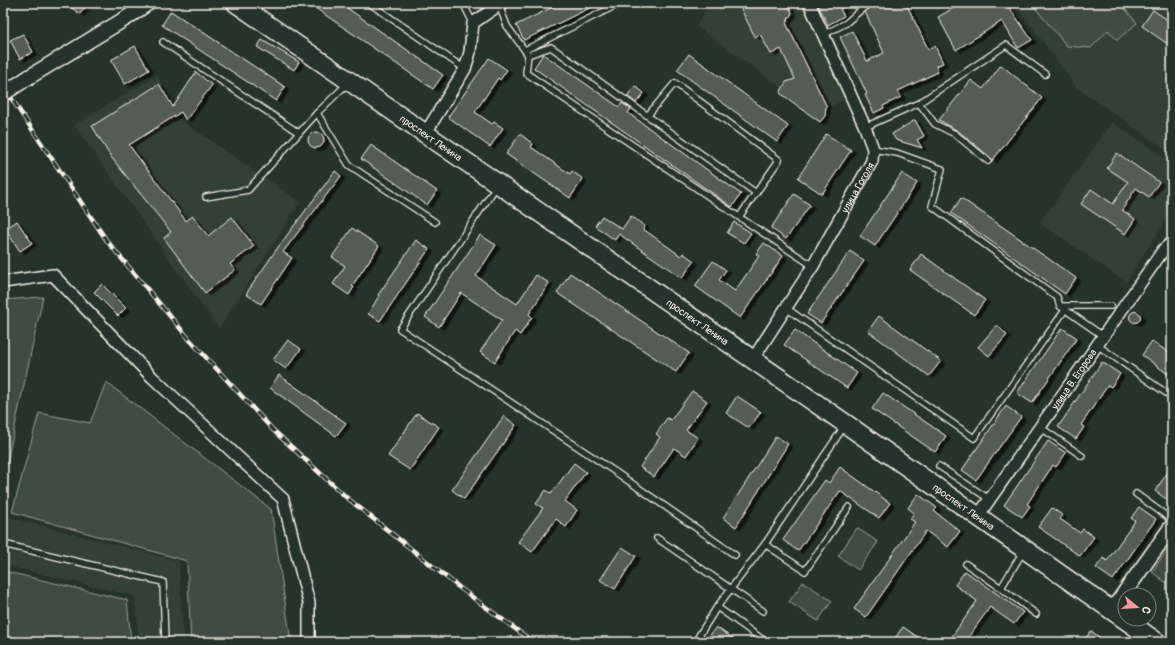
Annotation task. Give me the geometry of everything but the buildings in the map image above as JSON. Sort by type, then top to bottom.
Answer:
[{"type":"main road","name":"проспект Ленина","points":[[236,3],[846,424],[1158,642]]},
{"type":"street","points":[[3,94],[128,17],[148,3]]},
{"type":"street","name":"улица Гоголя","points":[[753,360],[813,266],[872,161],[873,149],[865,127],[808,3]]},
{"type":"street","points":[[425,134],[465,69],[470,52],[473,23],[500,4]]},
{"type":"street","name":"улица В. Егорова","points":[[978,516],[1164,249],[1169,245],[1172,246]]},
{"type":"street","points":[[3,282],[53,275],[152,377],[283,500],[309,603],[309,642]]},
{"type":"street","points":[[1112,610],[1172,526]]},
{"type":"lane","points":[[369,3],[465,69]]},
{"type":"lane","points":[[463,3],[473,23]]},
{"type":"lane","points":[[526,52],[621,3]]},
{"type":"lane","points":[[823,35],[846,23],[869,3]]},
{"type":"lane","points":[[500,4],[507,26],[526,52],[526,73],[813,266]]},
{"type":"lane","points":[[163,42],[299,133]]},
{"type":"lane","points":[[865,127],[919,103],[1006,45],[1046,74]]},
{"type":"lane","points":[[526,52],[551,47],[756,193]]},
{"type":"lane","points":[[206,196],[248,190],[317,113],[350,81]]},
{"type":"lane","points":[[648,115],[674,83],[779,160],[739,217]]},
{"type":"lane","points":[[919,103],[935,124],[955,134],[988,161]]},
{"type":"lane","points":[[317,113],[349,165],[435,222]]},
{"type":"lane","points":[[873,149],[897,153],[942,169],[932,206],[1057,296],[1063,308],[1100,341],[1172,397]]},
{"type":"lane","points":[[498,184],[400,329],[617,473],[735,555]]},
{"type":"lane","points":[[1063,308],[1111,306]]},
{"type":"lane","points":[[786,308],[974,438],[1063,308]]},
{"type":"lane","points":[[695,642],[717,607],[765,544],[846,424]]},
{"type":"lane","points":[[1040,426],[1082,456]]},
{"type":"lane","points":[[939,466],[989,499]]},
{"type":"lane","points":[[1136,494],[1172,520]]},
{"type":"lane","points":[[765,544],[805,571],[849,507]]},
{"type":"lane","points":[[657,538],[763,611]]},
{"type":"lane","points":[[3,544],[163,582],[165,642]]},
{"type":"lane","points":[[1001,588],[1025,549]]},
{"type":"lane","points":[[966,564],[1036,614]]},
{"type":"lane","points":[[717,607],[766,642]]},
{"type":"shaded area","points":[[710,3],[835,3],[823,11],[858,92],[818,114],[696,26]]},
{"type":"shaded area","points":[[1014,3],[1172,3],[1172,154],[1076,87]]},
{"type":"shaded area","points":[[1031,3],[1120,3],[1137,23],[1117,40],[1108,30],[1091,48],[1067,46]]},
{"type":"shaded area","points":[[157,75],[182,121],[300,202],[219,329],[74,125]]},
{"type":"shaded area","points":[[1112,122],[1172,163],[1172,211],[1126,282],[1040,223]]},
{"type":"shaded area","points":[[43,297],[3,481],[3,300]]},
{"type":"shaded area","points":[[106,382],[271,509],[291,642],[191,642],[187,561],[12,512],[39,413],[90,423]]},
{"type":"shaded area","points":[[3,516],[179,561],[183,642],[139,642],[135,596],[3,565]]},
{"type":"shaded area","points":[[857,528],[878,542],[858,570],[838,556]]},
{"type":"shaded area","points":[[1172,542],[1172,576],[1165,582],[1152,572]]},
{"type":"shaded area","points":[[3,571],[127,600],[131,642],[3,642]]},
{"type":"shaded area","points":[[803,582],[832,601],[818,621],[789,602]]},
{"type":"railway","points":[[3,86],[107,241],[190,340],[273,430],[346,497],[460,588],[533,642]]}]
